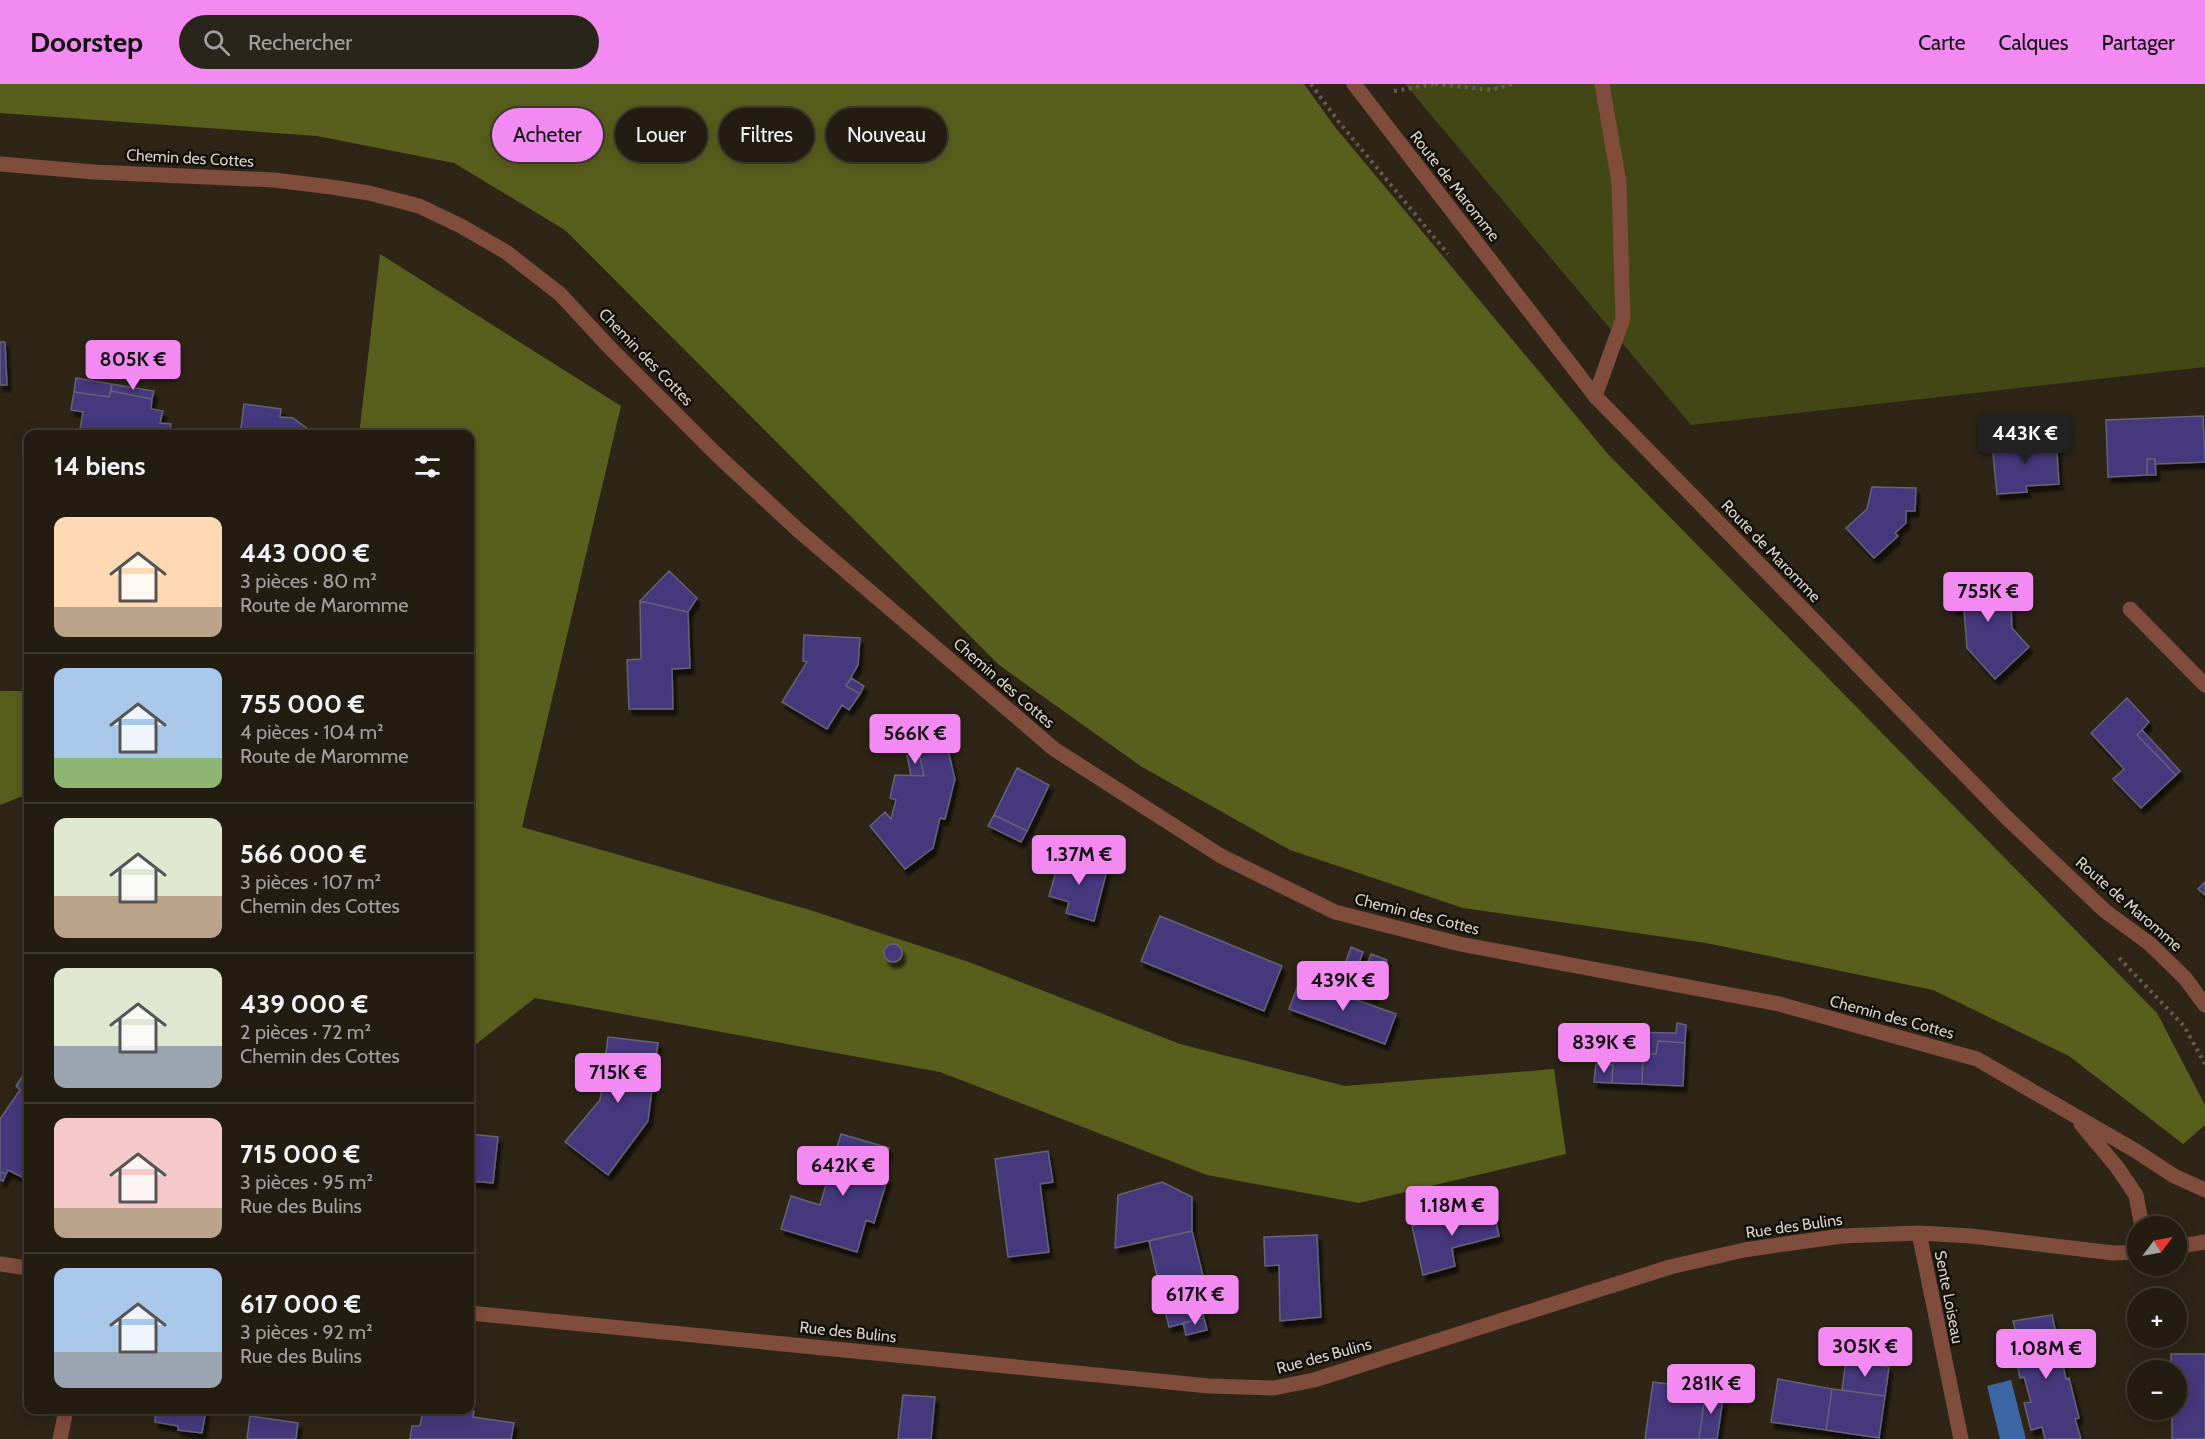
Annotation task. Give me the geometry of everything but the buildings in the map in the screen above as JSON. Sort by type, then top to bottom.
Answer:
[{"type":"street","name":"Route de Maromme","points":[[1354,84],[1595,396],[2007,818],[2105,911],[2150,944],[2185,978],[2205,1005]]},
{"type":"street","points":[[1595,396],[1623,319],[1619,183],[1602,84]]},
{"type":"street","name":"Chemin des Cottes","points":[[0,164],[94,172],[274,180],[369,193],[419,206],[461,226],[506,252],[560,294],[699,437],[798,530],[1054,749],[1221,856],[1335,912],[1460,944],[1779,1004],[1977,1059],[2175,1176],[2205,1190]]},
{"type":"street","points":[[2130,609],[2205,685]]},
{"type":"street","name":"Chemin des Cottes","points":[[2076,1117],[2117,1167],[2136,1196],[2140,1216]]},
{"type":"street","name":"Rue des Bulins","points":[[474,1313],[1209,1386],[1274,1388],[1314,1380],[1670,1268],[1744,1250],[1792,1242],[1842,1236],[1919,1233],[1971,1236],[2113,1253],[2127,1252]]},
{"type":"street","name":"Sente Loiseau","points":[[1919,1233],[1961,1439]]},
{"type":"street","points":[[2187,1245],[2205,1242]]},
{"type":"street","points":[[0,1264],[24,1267]]},
{"type":"street","points":[[60,1439],[65,1414]]},
{"type":"path","points":[[1386,92],[1434,84],[1492,90],[1513,84]]},
{"type":"path","points":[[1339,122],[1344,119]]},
{"type":"green space","points":[[0,84],[1304,84],[1335,127],[1607,453],[2157,1013],[2205,1105],[2205,1125],[2183,1144],[2069,1056],[1933,990],[1706,943],[1463,908],[1290,850],[1142,767],[999,665],[565,230],[454,163],[317,136],[0,113]]},
{"type":"green space","points":[[1405,84],[2205,84],[2205,367],[1691,425]]},
{"type":"green space","points":[[380,254],[621,406],[522,827],[813,911],[969,962],[1180,1044],[1345,1086],[1554,1069],[1566,1154],[1359,1203],[1207,1175],[940,1072],[535,998],[474,1046],[474,430],[360,430]]},
{"type":"green space","points":[[0,691],[24,691],[24,796],[0,805]]},
{"type":"water","points":[[2011,1380],[2026,1439],[2000,1439],[1987,1386]]}]
